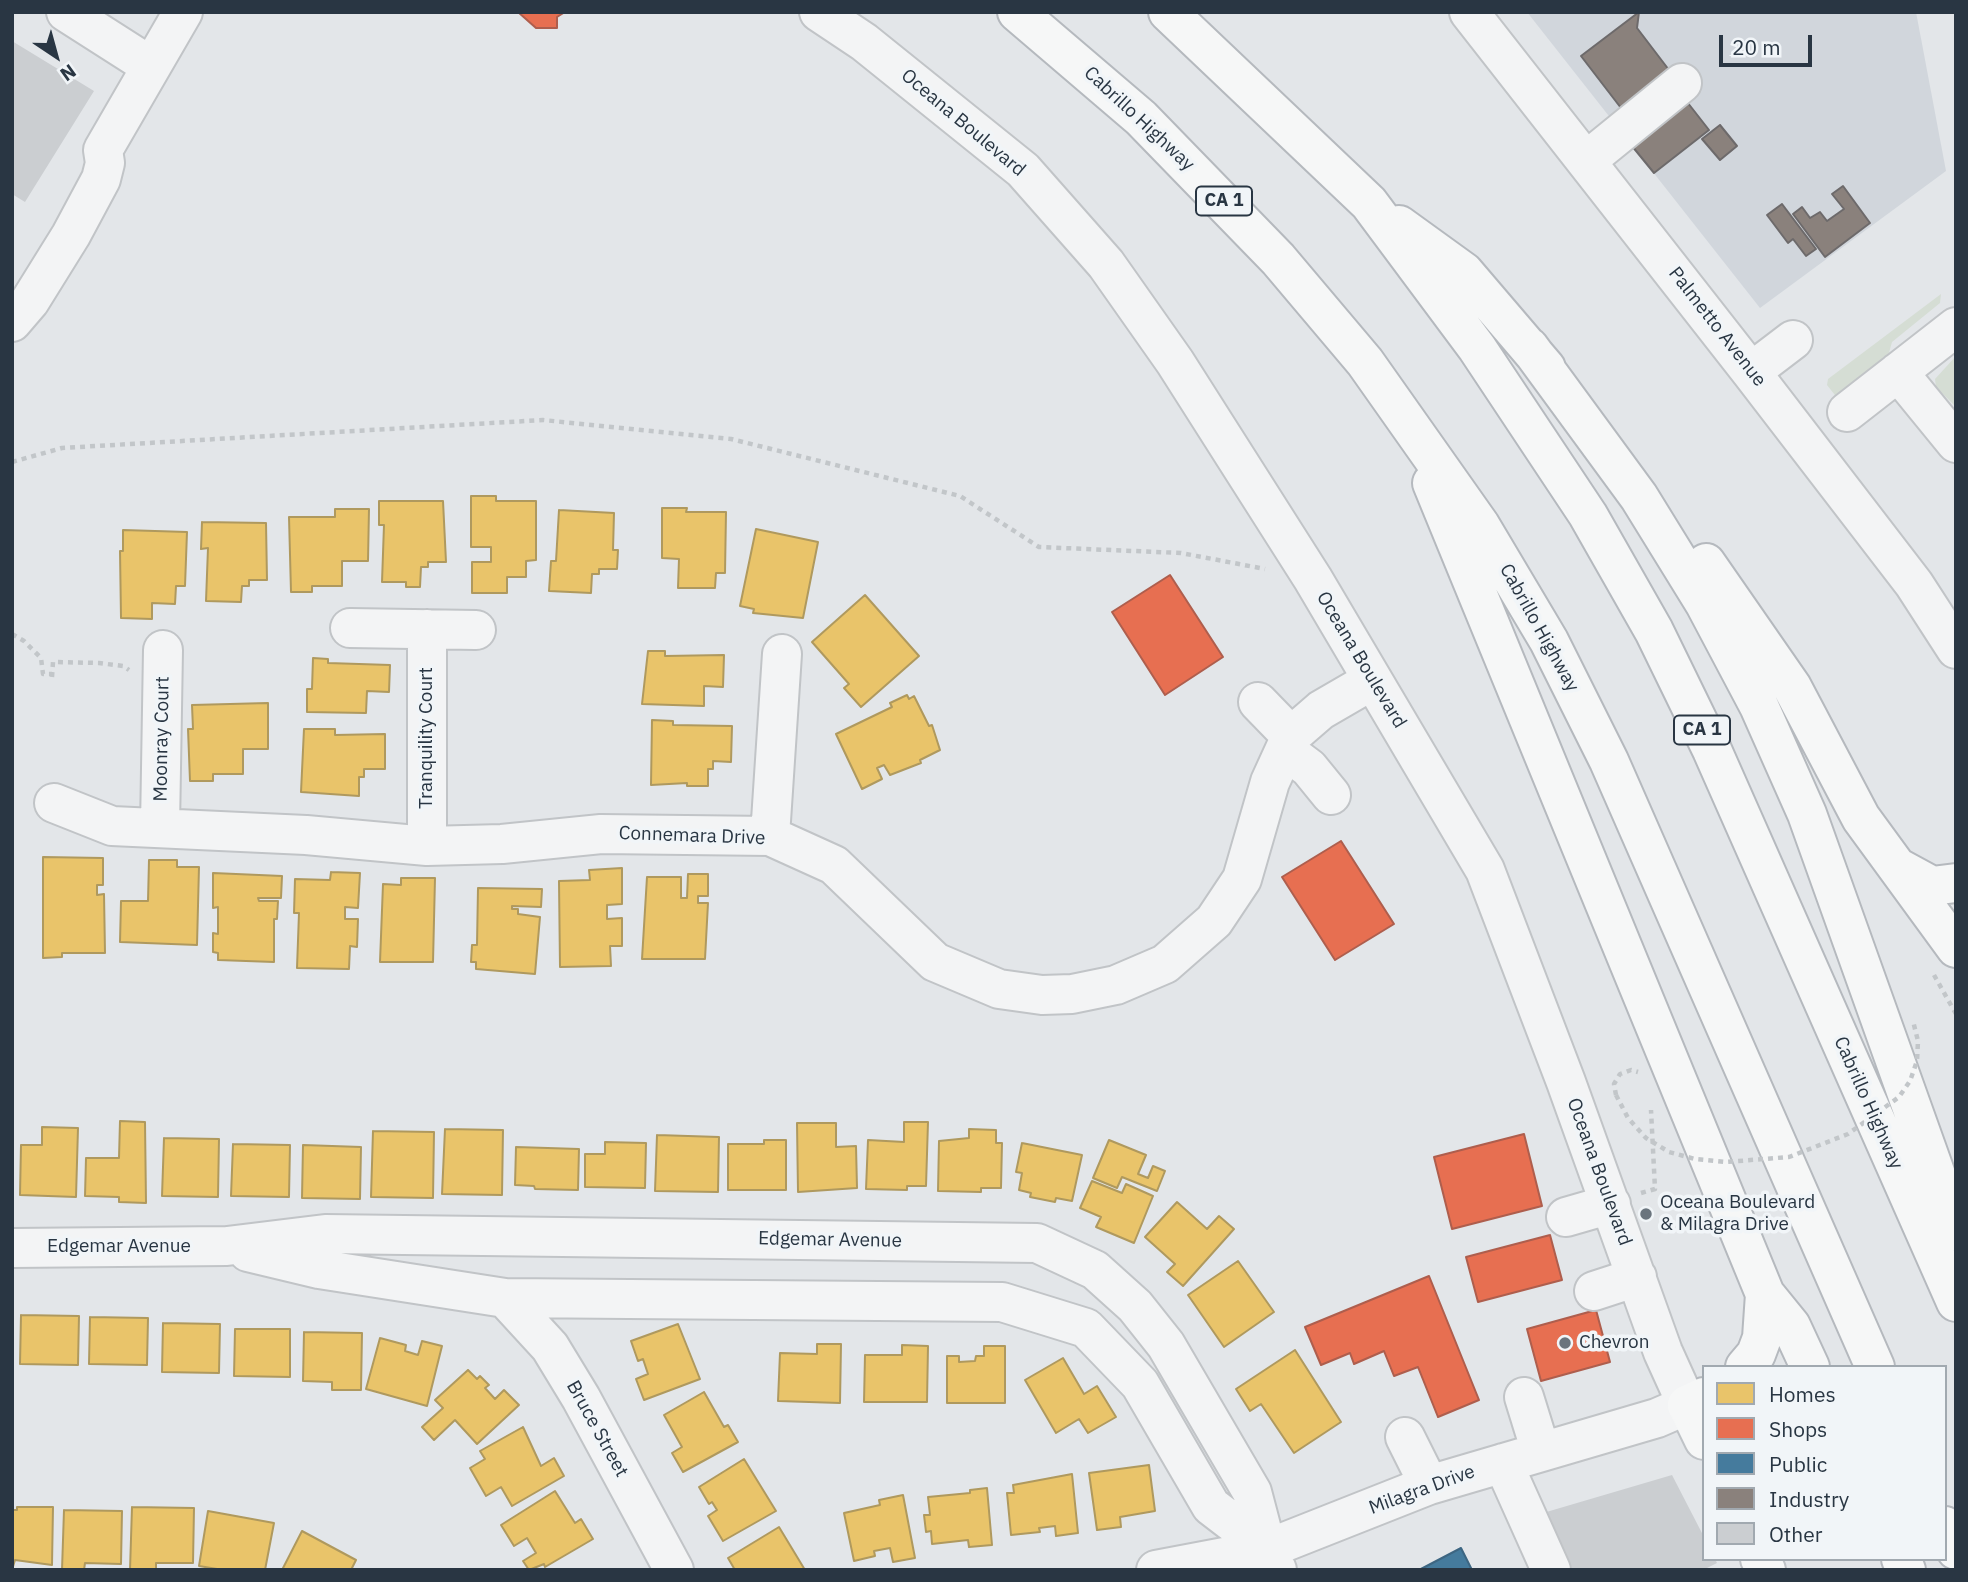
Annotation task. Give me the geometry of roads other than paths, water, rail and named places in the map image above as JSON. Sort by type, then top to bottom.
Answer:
[{"type":"main road","name":"Cabrillo Highway","points":[[1017,12],[1141,118],[1234,211],[1323,310],[1405,416],[1515,582],[1580,701],[1637,821],[1874,1365]]},
{"type":"main road","name":"Cabrillo Highway","points":[[1168,12],[1369,203],[1477,348],[1553,458],[1654,631],[1734,799],[1956,1302]]},
{"type":"main road","points":[[1369,203],[1464,271],[1711,569],[1792,687],[1861,818],[1956,948]]},
{"type":"main road","points":[[1529,347],[1639,496],[1705,604],[1759,706],[1807,814],[1956,1231]]},
{"type":"main road","points":[[1405,416],[1765,1294],[1791,1326],[1809,1365]]},
{"type":"main road","points":[[1896,867],[1932,886],[1956,883]]},
{"type":"main road","points":[[1747,1365],[1756,1354],[1762,1338],[1765,1294]]},
{"type":"main road","name":"Oceana Boulevard","points":[[1696,1401],[1702,1430]]},
{"type":"main road","points":[[1947,1530],[1956,1550]]},
{"type":"street","points":[[66,12],[149,65]]},
{"type":"street","points":[[12,321],[30,301],[64,247],[101,178],[105,163],[103,150],[149,65],[183,12]]},
{"type":"street","name":"Oceana Boulevard","points":[[819,12],[864,42],[1023,170],[1096,253],[1175,362],[1313,579],[1485,870],[1626,1199],[1637,1278],[1663,1352],[1696,1401]]},
{"type":"street","name":"Palmetto Avenue","points":[[1479,16],[1586,160],[1914,584],[1956,649]]},
{"type":"street","points":[[1586,160],[1682,83]]},
{"type":"street","points":[[1847,412],[1956,327]]},
{"type":"street","points":[[1752,372],[1793,340]]},
{"type":"street","points":[[1898,372],[1956,443]]},
{"type":"street","points":[[350,628],[477,630]]},
{"type":"street","name":"Tranquility Court","points":[[426,629],[427,846]]},
{"type":"street","name":"Moonray Court","points":[[160,827],[163,650]]},
{"type":"street","points":[[770,836],[782,654]]},
{"type":"street","name":"Connemara Drive","points":[[54,803],[113,826],[427,846],[502,844],[601,834],[770,836],[834,865],[935,962],[999,989],[1042,995],[1073,994],[1116,985],[1166,964],[1214,921],[1242,879],[1270,782],[1288,743],[1321,710],[1371,681]]},
{"type":"street","points":[[1258,702],[1331,795]]},
{"type":"street","points":[[1566,1217],[1626,1199]]},
{"type":"street","name":"Edgemar Avenue","points":[[12,1248],[227,1246],[325,1234],[1037,1243],[1095,1270],[1135,1306],[1166,1345],[1252,1492],[1272,1559]]},
{"type":"street","name":"Edgemar Avenue","points":[[227,1246],[319,1269],[505,1298],[1002,1302],[1086,1328],[1139,1384],[1210,1506],[1272,1559]]},
{"type":"street","points":[[1594,1292],[1637,1278]]},
{"type":"street","name":"Bruce Street","points":[[505,1298],[550,1347],[581,1398],[674,1570]]},
{"type":"street","points":[[1524,1397],[1541,1451]]},
{"type":"street","name":"Milagra Drive","points":[[1156,1570],[1272,1559],[1429,1485],[1657,1418],[1696,1401]]},
{"type":"street","points":[[1405,1437],[1429,1485]]},
{"type":"street","points":[[1503,1463],[1550,1570]]},
{"type":"place","name":"Oceana Boulevard & Milagra Drive","points":[[1646,1214]]},
{"type":"place","name":"Chevron","points":[[1565,1343]]}]
